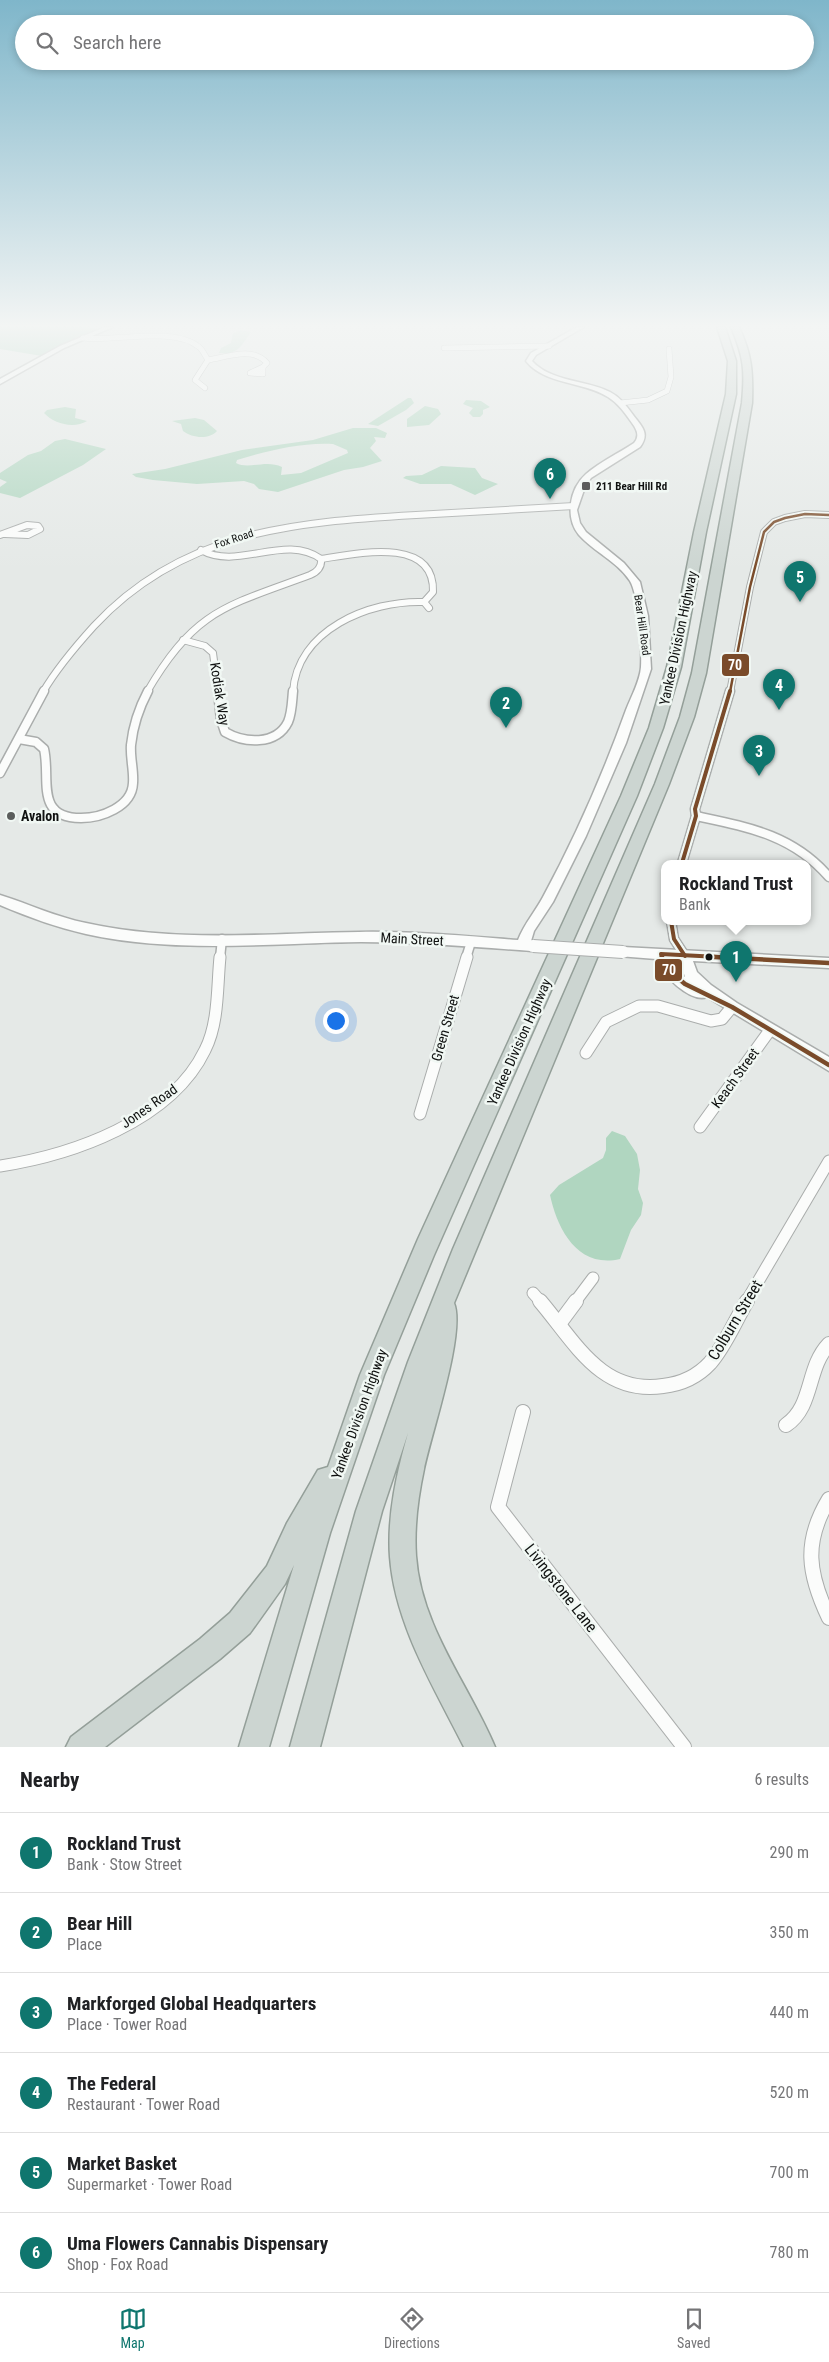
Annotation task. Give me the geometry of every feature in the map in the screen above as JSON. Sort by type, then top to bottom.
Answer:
[{"type":"highway","name":"Yankee Division Highway","points":[[254,1747],[303,1576],[345,1449],[409,1286],[629,796],[656,728],[674,667],[700,532],[727,409]]},
{"type":"highway","name":"Yankee Division Highway","points":[[305,1747],[369,1511],[403,1408],[448,1288],[662,784],[691,702],[702,658],[746,409]]},
{"type":"highway","points":[[448,1288],[441,1353],[406,1500],[403,1519],[403,1557],[407,1585],[421,1627],[480,1747]]},
{"type":"highway","points":[[81,1747],[210,1649],[240,1623],[276,1575],[296,1532],[345,1449]]},
{"type":"street","points":[[574,506],[582,485],[589,475],[637,445],[642,439],[641,431],[624,409]]},
{"type":"street","name":"Fox Road","points":[[0,773],[60,666],[107,613],[153,575],[201,550],[261,531],[310,522],[574,506]]},
{"type":"street","name":"Bear Hill Road","points":[[528,946],[528,930],[548,902],[582,832],[620,744],[647,664],[642,613],[635,582],[621,565],[582,532],[575,519],[574,506]]},
{"type":"street","points":[[683,860],[696,816],[695,809],[730,693],[750,587],[764,532],[774,522],[785,518],[805,514],[829,515]]},
{"type":"street","points":[[19,739],[36,742],[44,749],[46,794],[49,803],[55,810],[64,815],[83,818],[114,809],[126,799],[133,787],[133,736],[142,703],[159,673],[184,640],[198,624],[218,610],[244,597],[310,575],[320,568],[321,559],[313,552],[299,550],[223,557],[210,555],[201,550]]},
{"type":"street","name":"Kodiak Way","points":[[184,640],[206,646],[213,652],[221,720],[225,732],[241,739],[262,740],[274,736],[287,724],[296,668],[308,649],[326,632],[345,620],[372,610],[402,602],[426,605],[432,592],[432,582],[421,563],[411,556],[383,552],[321,559]]},
{"type":"street","points":[[696,816],[757,830],[781,839],[807,855],[829,877]]},
{"type":"street","name":"Main Street","points":[[0,900],[41,916],[94,931],[157,938],[382,937],[829,963]]},
{"type":"street","points":[[672,925],[674,939],[685,956],[693,978],[732,1007]]},
{"type":"street","name":"Jones Road","points":[[0,1168],[57,1154],[96,1139],[160,1101],[182,1082],[200,1061],[208,1043],[222,939]]},
{"type":"street","name":"Green Street","points":[[420,1114],[471,942]]},
{"type":"street","points":[[661,954],[666,968],[679,980],[732,1007],[829,1065]]},
{"type":"street","points":[[586,1053],[599,1030],[606,1022],[639,1006],[658,1006],[711,1022],[722,1019],[732,1007]]},
{"type":"street","name":"Keach Street","points":[[700,1127],[770,1030]]},
{"type":"street","name":"Colburn Street","points":[[532,1292],[592,1364],[618,1383],[634,1388],[651,1388],[677,1384],[694,1377],[706,1367],[716,1354],[829,1161]]},
{"type":"street","points":[[558,1324],[593,1278]]},
{"type":"street","points":[[786,1425],[795,1421],[801,1414],[814,1364],[818,1355],[829,1344]]},
{"type":"street","name":"Livingstone Lane","points":[[523,1412],[498,1507],[684,1747]]},
{"type":"street","points":[[829,1500],[816,1520],[810,1547],[815,1581],[829,1618]]},
{"type":"green space","points":[[76,409],[75,418],[87,421],[76,425],[64,424],[48,417],[44,413],[47,410]]},
{"type":"green space","points":[[392,409],[408,409],[378,426],[368,424]]},
{"type":"green space","points":[[422,409],[438,409],[441,414],[429,425],[407,427],[407,419]]},
{"type":"green space","points":[[473,409],[486,409],[483,410],[483,414],[480,417],[473,417],[469,413]]},
{"type":"green space","points":[[195,418],[204,420],[217,431],[210,436],[196,436],[183,431],[181,424],[172,421]]},
{"type":"green space","points":[[353,428],[376,428],[387,433],[385,438],[374,437],[376,441],[370,448],[382,461],[344,470],[278,492],[259,489],[254,484],[244,481],[197,484],[153,480],[136,477],[132,474],[165,469],[242,450],[313,440]],"holes":[[[309,444],[333,444],[347,450],[348,453],[301,473],[281,475],[282,467],[276,465],[241,465],[236,463],[237,460],[272,450]]]},
{"type":"green space","points":[[65,439],[106,449],[83,465],[20,498],[0,493],[0,487],[7,482],[0,479],[0,473],[28,455],[41,451],[55,441]]},
{"type":"green space","points":[[441,466],[475,468],[482,478],[498,484],[475,495],[451,484],[420,484],[403,478],[406,476],[422,475]]},
{"type":"green space","points":[[612,1131],[625,1136],[637,1154],[640,1170],[638,1189],[643,1203],[641,1215],[631,1230],[620,1259],[605,1260],[592,1258],[581,1252],[572,1243],[558,1220],[550,1195],[559,1185],[603,1158],[606,1150],[606,1138]]},
{"type":"transit line","name":"70","points":[[683,860],[696,816],[695,809],[730,693],[750,587],[764,532],[774,522],[785,518],[805,514],[829,515]]},
{"type":"transit line","name":"70","points":[[672,925],[674,939],[685,956]]},
{"type":"transit line","name":"70","points":[[829,963],[661,954],[666,968],[685,984],[732,1007],[829,1065]]},
{"type":"place","name":"211 Bear Hill Rd","points":[[586,486]]},
{"type":"place","name":"Uma Flowers Cannabis Dispensary","points":[[550,499]]},
{"type":"place","name":"Market Basket","points":[[800,602]]},
{"type":"place","name":"The Federal","points":[[779,710]]},
{"type":"place","name":"Bear Hill","points":[[506,728]]},
{"type":"place","name":"Markforged Global Headquarters","points":[[759,776]]},
{"type":"place","name":"Avalon","points":[[11,816]]},
{"type":"place","name":"Rockland Trust","points":[[736,982]]}]
